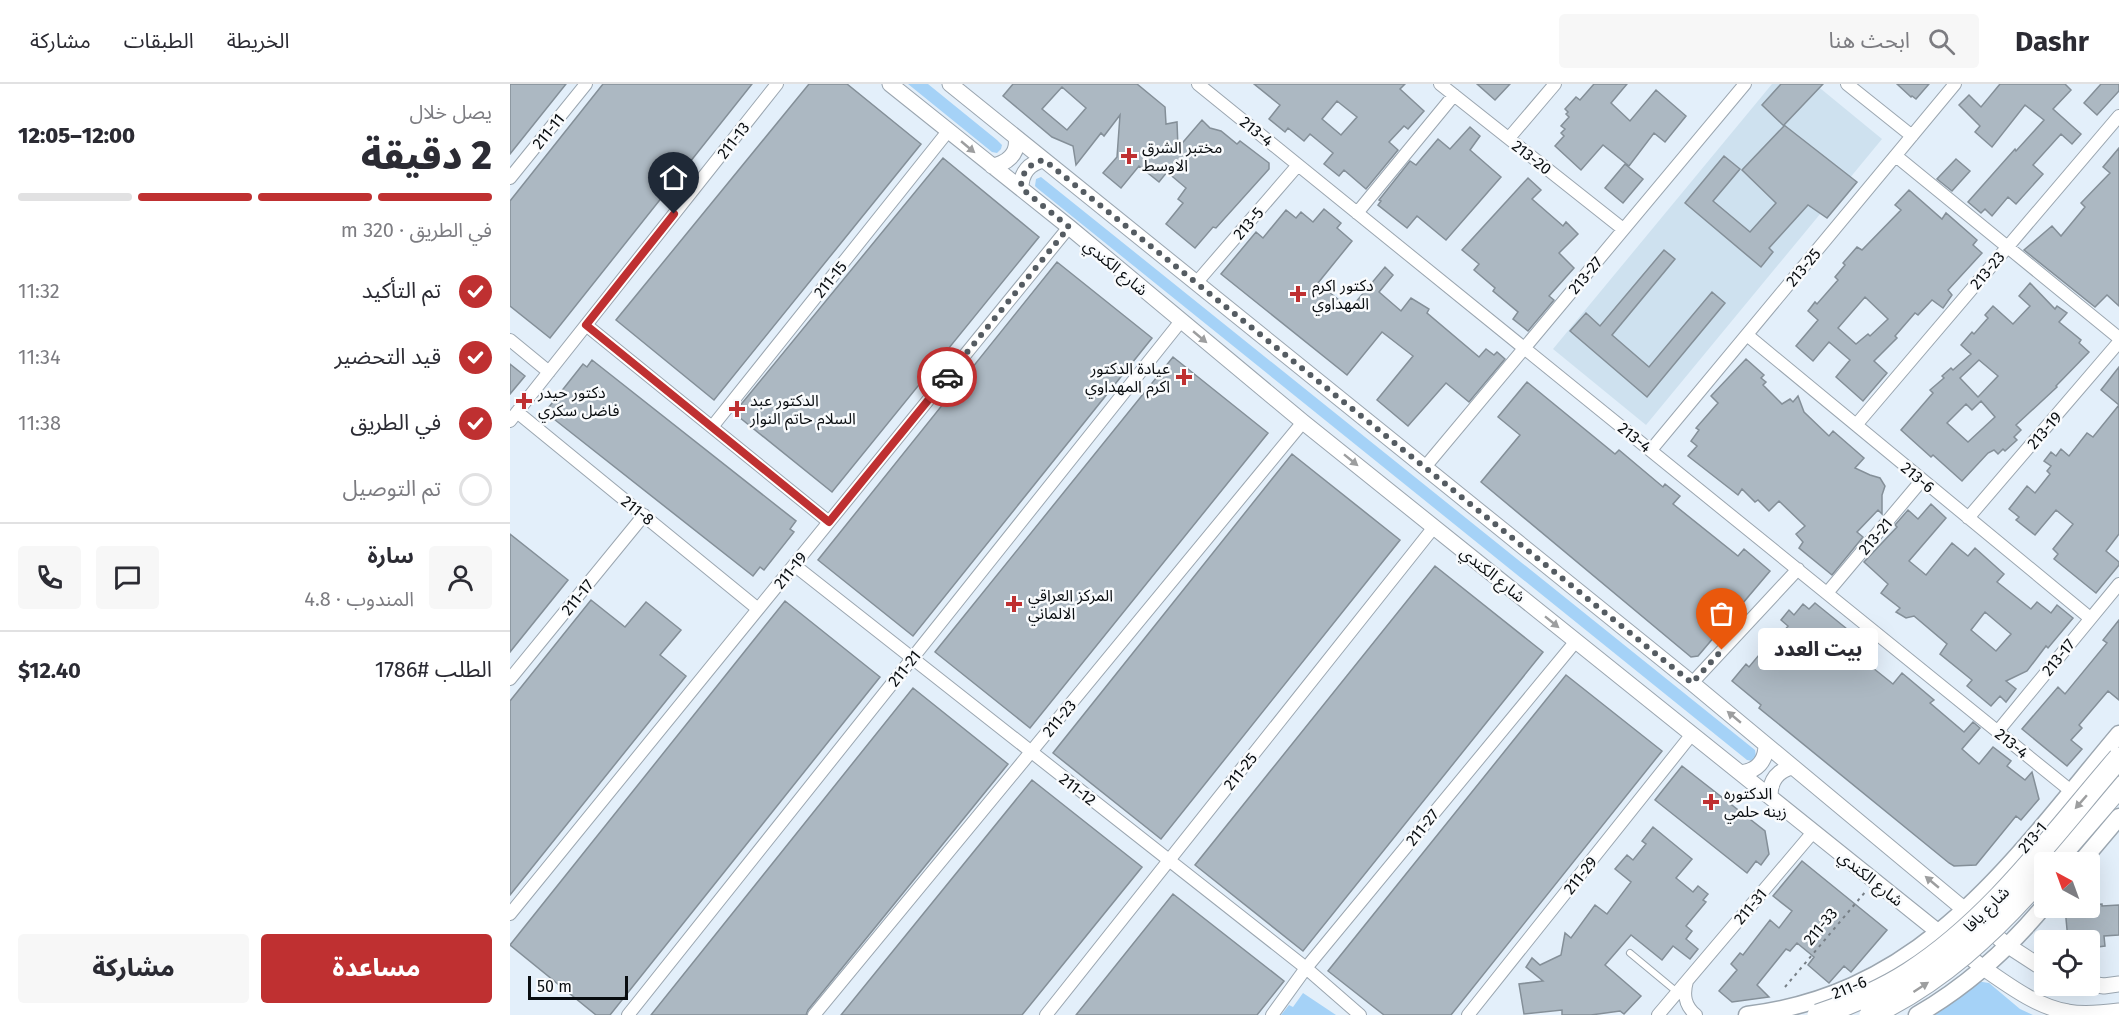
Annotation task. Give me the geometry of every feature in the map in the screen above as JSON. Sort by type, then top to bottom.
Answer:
[{"type":"highway","name":"شارع يافا","points":[[1818,1015],[1873,993],[1908,974],[1966,930],[2003,893],[2119,758]]},
{"type":"highway","points":[[2063,852],[2119,787]]},
{"type":"highway","name":"شارع يافا","points":[[1870,1015],[1923,986],[1958,961],[2007,916],[2034,885]]},
{"type":"main road","name":"213-1","points":[[1939,934],[2006,868],[2119,734]]},
{"type":"main road","points":[[2089,852],[2119,817]]},
{"type":"main road","points":[[1917,1015],[1960,987],[2007,945],[2034,917]]},
{"type":"main road","name":"211-6","points":[[1747,1015],[1809,1003],[1842,991],[1908,957],[1939,934]]},
{"type":"street","name":"211-11","points":[[510,178],[586,84]]},
{"type":"street","name":"211-13","points":[[514,417],[777,84]]},
{"type":"street","name":"شارع الكندي","points":[[890,84],[1069,227],[1303,422],[1982,967],[2058,1013],[2119,1011]]},
{"type":"street","name":"213-4","points":[[1198,84],[2071,791]]},
{"type":"street","name":"213-20","points":[[1440,84],[1623,229]]},
{"type":"street","points":[[1509,138],[1555,84]]},
{"type":"street","name":"213-27","points":[[1425,467],[1745,84]]},
{"type":"street","points":[[1847,84],[1912,136]]},
{"type":"street","name":"213-25","points":[[1651,450],[1955,84]]},
{"type":"street","points":[[960,87],[1016,138],[1692,683],[2007,945],[2034,963]]},
{"type":"street","points":[[1357,213],[1454,95]]},
{"type":"street","name":"213-23","points":[[1856,425],[2119,116]]},
{"type":"street","name":"211-15","points":[[712,427],[949,130]]},
{"type":"street","points":[[992,166],[1009,160],[1016,150],[1016,138]]},
{"type":"street","points":[[1896,156],[2119,340]]},
{"type":"street","points":[[1021,188],[1026,169],[1037,161],[1044,160]]},
{"type":"street","name":"213-5","points":[[1197,282],[1298,165]]},
{"type":"street","name":"211-19","points":[[510,914],[1069,227]]},
{"type":"street","name":"211-21","points":[[628,1015],[1181,321]]},
{"type":"street","points":[[586,325],[829,522]]},
{"type":"street","name":"213-6","points":[[1747,335],[2090,618]]},
{"type":"street","points":[[510,340],[549,372]]},
{"type":"street","name":"213-19","points":[[1968,518],[2119,340]]},
{"type":"street","name":"211-8","points":[[514,417],[644,515],[758,609]]},
{"type":"street","name":"211-23","points":[[814,1015],[1303,422]]},
{"type":"street","name":"213-21","points":[[1827,593],[1922,480]]},
{"type":"street","name":"211-17","points":[[510,679],[644,515]]},
{"type":"street","name":"211-25","points":[[1046,1015],[1434,527]]},
{"type":"street","name":"211-12","points":[[794,565],[1306,968],[1360,1015]]},
{"type":"street","points":[[1692,683],[1798,569]]},
{"type":"street","name":"213-17","points":[[1998,731],[2119,584]]},
{"type":"street","name":"211-27","points":[[1272,1015],[1306,968],[1576,641]]},
{"type":"street","name":"211-29","points":[[1468,1015],[1692,734]]},
{"type":"street","points":[[1741,773],[1758,767],[1765,757],[1767,745]]},
{"type":"street","points":[[1770,796],[1775,776],[1786,768],[1793,767]]},
{"type":"street","name":"211-31","points":[[1658,1015],[1814,831]]},
{"type":"street","points":[[1687,980],[1685,997],[1696,1015]]},
{"type":"street","points":[[2100,985],[2119,984]]},
{"type":"lane","points":[[1630,953],[1677,992]]},
{"type":"path","name":"211-33","points":[[1785,987],[1874,881]]},
{"type":"shaded area","points":[[908,84],[928,84],[997,140],[1002,145],[1001,149],[997,153],[992,152]]},
{"type":"shaded area","points":[[1772,84],[1815,84],[1882,139],[1646,425],[1553,349]]},
{"type":"shaded area","points":[[1041,177],[1755,750],[1756,757],[1752,761],[1747,760],[1037,188],[1036,179]]},
{"type":"shaded area","points":[[1976,981],[1989,983],[2020,1009],[2033,1015],[1935,1015]]},
{"type":"shaded area","points":[[1303,993],[1336,1015],[1281,1015],[1289,1005],[1293,1007]]},
{"type":"building","points":[[510,84],[566,84],[510,154]]},
{"type":"building","points":[[603,84],[752,84],[550,338],[510,306],[510,201]]},
{"type":"building","points":[[809,84],[847,84],[921,144],[714,400],[616,320]]},
{"type":"building","points":[[1013,84],[1137,84],[1165,107],[1166,124],[1177,122],[1178,148],[1202,120],[1210,128],[1221,131],[1237,144],[1240,141],[1269,163],[1269,169],[1195,248],[1166,224],[1183,203],[1178,199],[1186,188],[1167,172],[1159,182],[1139,166],[1121,188],[1103,173],[1117,157],[1120,115],[1104,136],[1101,133],[1076,165],[1073,146],[1052,137],[1003,96]],"holes":[[[1062,87],[1086,108],[1067,130],[1042,109]]]},
{"type":"building","points":[[1254,84],[1405,84],[1400,89],[1424,111],[1408,129],[1404,126],[1389,142],[1398,150],[1366,189],[1344,170],[1339,176],[1324,164],[1333,153],[1310,134],[1304,141],[1288,128],[1285,132],[1269,119],[1280,105]],"holes":[[[1337,101],[1357,117],[1341,135],[1322,119]]]},
{"type":"building","points":[[1477,84],[1510,84],[1495,100]]},
{"type":"building","points":[[1594,84],[1627,84],[1611,103],[1630,121],[1656,90],[1686,116],[1665,142],[1654,133],[1629,166],[1603,145],[1581,170],[1555,146],[1564,136],[1561,133],[1565,129],[1561,126],[1569,117],[1565,109],[1576,97],[1580,100]]},
{"type":"building","points":[[1781,84],[1823,84],[1784,125],[1857,182],[1827,218],[1808,205],[1769,248],[1773,252],[1761,267],[1685,203],[1724,156],[1740,169],[1713,201],[1750,232],[1776,203],[1742,170],[1784,126],[1762,105]]},
{"type":"building","points":[[1897,84],[1929,84],[1916,99]]},
{"type":"building","points":[[2000,84],[2065,84],[2071,90],[2053,109],[2081,134],[2072,144],[2061,134],[2033,165],[2043,174],[2016,204],[2008,197],[1992,216],[1985,209],[1981,213],[1968,202],[2044,120],[2025,105],[1992,147],[1975,132],[1980,126],[1959,105],[1969,95],[1981,107]]},
{"type":"building","points":[[2101,84],[2119,84],[2119,91],[2097,115],[2084,103]]},
{"type":"building","points":[[1470,127],[1480,136],[1470,150],[1501,177],[1446,240],[1417,216],[1407,228],[1378,205],[1381,201],[1379,200],[1410,161],[1416,165],[1438,139],[1450,149]]},
{"type":"building","points":[[2119,148],[2119,306],[2107,295],[2095,307],[2024,250],[2052,226],[2061,236],[2085,207],[2081,203],[2110,173],[2103,167]]},
{"type":"building","points":[[943,158],[1039,237],[832,492],[734,413]]},
{"type":"building","points":[[1956,159],[1970,171],[1952,191],[1937,179]]},
{"type":"building","points":[[1625,164],[1643,179],[1623,203],[1605,188]]},
{"type":"building","points":[[1528,178],[1541,190],[1532,199],[1563,226],[1566,222],[1578,234],[1559,253],[1574,268],[1549,296],[1554,300],[1528,331],[1513,319],[1518,312],[1493,291],[1495,288],[1474,270],[1479,264],[1462,250]]},
{"type":"building","points":[[1909,190],[1942,219],[1946,213],[1977,240],[1973,245],[1982,253],[1948,290],[1952,295],[1943,308],[1932,300],[1918,315],[1915,313],[1895,336],[1897,338],[1874,361],[1887,373],[1863,401],[1836,377],[1850,360],[1829,342],[1813,361],[1796,346],[1818,320],[1808,311],[1838,280],[1835,277],[1845,265],[1843,263],[1857,247],[1862,250],[1901,210],[1895,205]],"holes":[[[1865,297],[1888,319],[1870,336],[1868,334],[1856,344],[1838,328]]]},
{"type":"building","points":[[1324,209],[1341,223],[1337,228],[1352,241],[1318,283],[1350,309],[1385,267],[1393,275],[1379,292],[1401,311],[1411,298],[1429,309],[1427,313],[1479,357],[1486,349],[1494,355],[1497,352],[1505,359],[1469,402],[1446,383],[1408,426],[1377,400],[1413,356],[1382,332],[1347,375],[1221,274],[1256,232],[1263,238],[1286,210],[1296,218],[1301,212],[1313,222]]},
{"type":"building","points":[[1664,250],[1675,259],[1612,335],[1649,367],[1712,292],[1725,303],[1647,397],[1570,331],[1586,313],[1600,326]]},
{"type":"building","points":[[1057,262],[1152,338],[913,636],[818,560]]},
{"type":"building","points":[[2030,283],[2055,309],[2057,306],[2067,313],[2059,322],[2081,340],[2079,343],[2089,352],[2057,387],[2016,425],[2021,430],[2014,437],[2017,440],[2005,451],[2003,449],[1998,454],[1994,450],[1988,453],[1962,481],[1901,430],[1933,393],[1930,390],[1944,378],[1942,376],[1951,368],[1953,370],[1971,354],[1961,345],[1988,318],[1985,315],[1993,306],[2013,324],[2030,306],[2019,296]],"holes":[[[1979,360],[1998,376],[1978,397],[1960,378]],[[1981,401],[1995,417],[1968,442],[1947,423],[1966,404],[1972,410]]]},
{"type":"building","points":[[1173,357],[1268,433],[1030,728],[935,652]]},
{"type":"building","points":[[1746,359],[1764,375],[1761,378],[1766,382],[1763,385],[1782,404],[1790,399],[1793,402],[1798,396],[1804,412],[1829,436],[1833,431],[1864,458],[1855,468],[1880,478],[1885,486],[1882,495],[1882,514],[1878,510],[1857,532],[1863,537],[1832,575],[1799,548],[1803,542],[1796,534],[1805,526],[1779,501],[1769,511],[1758,500],[1755,502],[1742,489],[1738,495],[1688,456],[1697,446],[1691,441],[1699,430],[1696,428],[1718,403],[1711,396]]},
{"type":"building","points":[[592,360],[796,521],[790,529],[794,532],[764,570],[760,567],[753,576],[545,412],[583,364],[587,367]]},
{"type":"building","points":[[510,364],[525,376],[510,394]]},
{"type":"building","points":[[2119,367],[2119,405],[2101,390]]},
{"type":"building","points":[[1527,382],[1615,454],[1619,450],[1663,487],[1665,484],[1680,496],[1673,504],[1738,556],[1744,549],[1770,571],[1698,656],[1691,657],[1481,482],[1520,435],[1498,417]]},
{"type":"building","points":[[2119,405],[2119,534],[2106,551],[2119,562],[2119,565],[2096,593],[2054,559],[2058,554],[2053,549],[2073,524],[2056,510],[2035,535],[2016,520],[2019,517],[2009,509],[2027,486],[2035,493],[2050,474],[2047,471],[2051,466],[2044,461],[2051,452],[2056,456],[2061,449],[2069,456],[2087,433],[2093,437]]},
{"type":"building","points":[[1292,454],[1400,540],[1161,839],[1053,753]]},
{"type":"building","points":[[1931,504],[1946,518],[1909,561],[1926,575],[1952,543],[1968,556],[1975,548],[2004,574],[1997,582],[2031,609],[2037,602],[2051,613],[2057,605],[2073,618],[2048,648],[2046,646],[2027,671],[2006,681],[2016,689],[2006,702],[2000,696],[1991,706],[1967,686],[1972,680],[1940,654],[1947,644],[1914,616],[1906,618],[1896,612],[1900,608],[1881,593],[1888,584],[1864,562],[1897,527],[1895,525],[1908,510],[1918,519]],"holes":[[[1985,612],[2011,634],[1996,651],[1971,630]]]},
{"type":"building","points":[[510,534],[568,580],[510,652]]},
{"type":"building","points":[[1435,566],[1543,652],[1303,951],[1195,865]]},
{"type":"building","points":[[591,600],[625,627],[646,602],[681,630],[660,655],[686,676],[510,895],[510,701]]},
{"type":"building","points":[[785,601],[880,677],[610,1015],[596,1015],[510,945]]},
{"type":"building","points":[[1815,603],[1852,633],[1843,644],[1893,684],[1902,673],[1934,700],[1930,703],[1964,732],[1973,722],[1980,728],[1962,749],[1979,764],[1993,747],[2011,761],[2007,766],[2025,780],[2032,772],[2039,799],[2021,820],[2016,816],[1976,865],[1954,866],[1949,863],[1759,708],[1761,705],[1732,681],[1746,664],[1749,667],[1769,643],[1772,646],[1788,626],[1781,620],[1789,610],[1794,615],[1803,604],[1809,609]]},
{"type":"building","points":[[2119,620],[2119,700],[2108,691],[2079,725],[2082,728],[2071,740],[2082,749],[2067,766],[2022,729],[2058,687],[2065,694],[2107,643],[2103,640]]},
{"type":"building","points":[[1566,675],[1662,751],[1451,1015],[1384,1015],[1328,971]]},
{"type":"building","points":[[913,688],[1008,764],[806,1015],[651,1015]]},
{"type":"building","points":[[1682,766],[1765,831],[1769,854],[1761,865],[1756,861],[1747,873],[1655,800]]},
{"type":"building","points":[[1032,780],[1142,867],[1022,1015],[841,1015]]},
{"type":"building","points":[[1653,827],[1692,859],[1676,878],[1693,892],[1698,886],[1708,894],[1703,900],[1706,902],[1686,926],[1692,931],[1686,939],[1698,949],[1690,959],[1673,946],[1662,960],[1631,935],[1605,965],[1641,996],[1624,1014],[1620,1011],[1591,1015],[1562,1015],[1562,1010],[1524,1014],[1519,984],[1543,981],[1526,967],[1532,958],[1540,965],[1561,955],[1565,933],[1571,938],[1595,905],[1607,914],[1631,882],[1615,869],[1627,855],[1633,860],[1646,844],[1642,841]]},
{"type":"building","points":[[1802,861],[1887,930],[1851,972],[1844,966],[1829,983],[1808,965],[1814,957],[1797,943],[1790,951],[1786,949],[1757,985],[1769,997],[1732,1002],[1719,991],[1737,970],[1731,964],[1740,953],[1743,955],[1770,920],[1779,928],[1792,911],[1773,896]]},
{"type":"building","points":[[1173,894],[1284,981],[1257,1015],[1076,1015]]},
{"type":"building","points":[[2100,904],[2119,905],[2119,935],[2104,936],[2105,946],[2100,947],[2100,930],[2067,930],[2066,918],[2100,918]]},
{"type":"way so far","points":[[947,377],[1069,227],[1021,188],[1026,169],[1037,161],[1044,160],[1692,683],[1722,650]]},
{"type":"place","name":"مختبر الشرق الاوسط","points":[[1129,156]]},
{"type":"place","name":"دكتور اكرم المهداوي","points":[[1298,294]]},
{"type":"place","name":"عيادة الدكتور اكرم المهداوي","points":[[1184,377]]},
{"type":"place","name":"دكتور حيدر فاضل سكري","points":[[524,401]]},
{"type":"place","name":"الدكتور عبد السلام حاتم النوار","points":[[737,409]]},
{"type":"place","name":"المركز العراقي الالماني","points":[[1014,604]]},
{"type":"place","name":"بيت العدد","points":[[1722,650]]},
{"type":"place","name":"الدكتوره زينه حلمي","points":[[1711,802]]},
{"type":"route","points":[[674,214],[586,325],[829,522],[947,377]]}]
